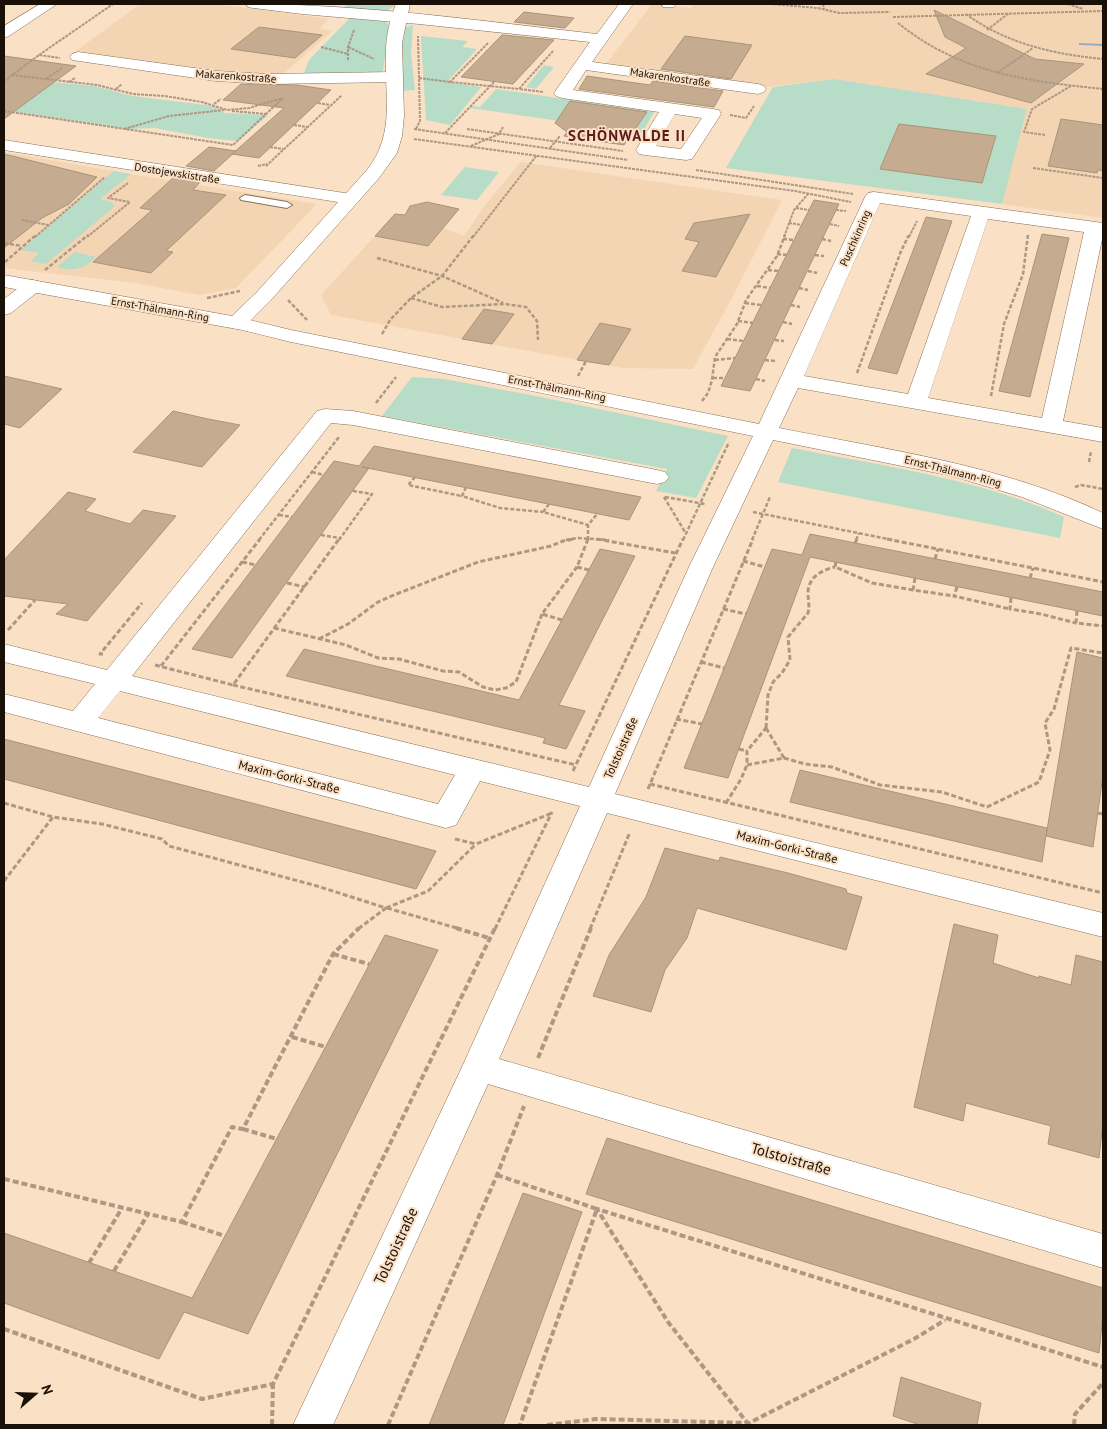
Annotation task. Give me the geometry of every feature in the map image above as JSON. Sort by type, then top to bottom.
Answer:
[{"type":"street","points":[[4,33],[50,4]]},
{"type":"street","points":[[253,4],[364,15],[401,10],[504,28],[601,39]]},
{"type":"street","points":[[626,4],[562,92],[670,108]]},
{"type":"street","points":[[237,323],[264,296],[385,158],[393,131],[396,99],[394,36],[401,10]]},
{"type":"street","name":"Makarenkostraße","points":[[78,57],[210,76],[301,79],[346,78],[394,71]]},
{"type":"street","name":"Makarenkostraße","points":[[581,65],[758,89]]},
{"type":"street","name":"Dostojewskistraße","points":[[4,145],[145,168],[247,191],[280,188],[351,199]]},
{"type":"street","name":"Puschkinring","points":[[752,427],[791,380],[872,201],[983,212],[1099,229],[1051,426]]},
{"type":"street","points":[[916,402],[976,222],[983,212]]},
{"type":"street","points":[[4,309],[37,280]]},
{"type":"street","name":"Ernst-Thälmann-Ring","points":[[4,281],[37,280],[291,336],[752,427],[955,470],[1016,486],[1059,502],[1103,522]]},
{"type":"street","points":[[791,380],[1051,426],[1097,441]]},
{"type":"street","points":[[79,723],[325,416],[353,418],[660,487]]},
{"type":"street","name":"Tolstoistraße","points":[[313,1425],[479,1067],[729,507],[752,427]]},
{"type":"street","name":"Maxim-Gorki-Straße","points":[[6,642],[114,681],[143,689],[1103,925]]},
{"type":"street","name":"Maxim-Gorki-Straße","points":[[4,703],[446,817],[472,769]]},
{"type":"street","name":"Tolstoistraße","points":[[479,1067],[1103,1251]]},
{"type":"lane","points":[[266,201],[280,188]]},
{"type":"lane","points":[[247,191],[266,201],[287,205]]},
{"type":"path","points":[[4,81],[113,4]]},
{"type":"path","points":[[770,4],[824,9],[839,13],[890,12]]},
{"type":"path","points":[[823,4],[824,9]]},
{"type":"path","points":[[1068,4],[1086,10]]},
{"type":"path","points":[[893,16],[1103,11]]},
{"type":"path","points":[[987,30],[1009,12]]},
{"type":"path","points":[[965,14],[995,35],[1034,48],[1103,59]]},
{"type":"path","points":[[247,191],[284,149],[343,94],[346,86],[348,47],[354,31],[364,15]]},
{"type":"path","points":[[898,23],[919,40],[938,50],[997,73],[1071,86],[1103,89]]},
{"type":"path","points":[[450,82],[504,28]]},
{"type":"path","points":[[419,78],[519,89],[566,35]]},
{"type":"path","points":[[321,47],[348,54]]},
{"type":"path","points":[[348,47],[385,64],[394,71]]},
{"type":"path","points":[[997,73],[1034,48]]},
{"type":"path","points":[[39,55],[73,60],[78,57]]},
{"type":"path","points":[[1082,61],[1083,57]]},
{"type":"path","points":[[12,75],[46,79]]},
{"type":"path","points":[[68,82],[75,78]]},
{"type":"path","points":[[4,111],[232,146],[300,83],[301,79]]},
{"type":"path","points":[[48,82],[52,80]]},
{"type":"path","points":[[444,133],[494,82]]},
{"type":"path","points":[[116,89],[122,84]]},
{"type":"path","points":[[1044,135],[1024,132],[1032,109],[1071,86]]},
{"type":"path","points":[[165,96],[170,92]]},
{"type":"path","points":[[213,105],[221,99]]},
{"type":"path","points":[[318,103],[331,105]]},
{"type":"path","points":[[121,130],[169,116],[215,110],[266,114]]},
{"type":"path","points":[[294,125],[307,127]]},
{"type":"path","points":[[470,146],[499,134],[504,127]]},
{"type":"path","points":[[467,129],[629,152]]},
{"type":"path","points":[[393,131],[444,133],[635,162]]},
{"type":"path","points":[[393,131],[470,146],[809,194],[872,201]]},
{"type":"path","points":[[550,149],[560,136]]},
{"type":"path","points":[[601,148],[605,142]]},
{"type":"path","points":[[270,147],[284,149]]},
{"type":"path","points":[[382,334],[390,320],[411,298],[442,276],[537,155]]},
{"type":"path","points":[[4,263],[120,164]]},
{"type":"path","points":[[37,280],[130,202],[108,198],[145,168]]},
{"type":"path","points":[[1033,168],[1103,178]]},
{"type":"path","points":[[690,170],[872,201]]},
{"type":"path","points":[[700,404],[708,392],[713,378],[714,360],[738,321],[745,303],[777,254],[796,208],[809,194]]},
{"type":"path","points":[[796,208],[809,210]]},
{"type":"path","points":[[856,374],[901,251],[921,214]]},
{"type":"path","points":[[22,220],[49,225]]},
{"type":"path","points":[[789,223],[802,225]]},
{"type":"path","points":[[991,398],[1004,324],[1023,274],[1026,244],[1030,230]]},
{"type":"path","points":[[783,238],[794,240]]},
{"type":"path","points":[[4,243],[22,246]]},
{"type":"path","points":[[777,254],[787,255]]},
{"type":"path","points":[[377,258],[442,276],[505,304]]},
{"type":"path","points":[[768,270],[778,271]]},
{"type":"path","points":[[757,286],[770,288]]},
{"type":"path","points":[[205,298],[238,291],[264,296]]},
{"type":"path","points":[[411,298],[442,307],[505,304],[526,307],[537,321],[538,340]]},
{"type":"path","points":[[745,303],[762,304]]},
{"type":"path","points":[[738,321],[752,323]]},
{"type":"path","points":[[728,339],[744,341]]},
{"type":"path","points":[[714,360],[735,358]]},
{"type":"path","points":[[577,378],[586,361]]},
{"type":"path","points":[[143,689],[353,418],[371,411],[394,378],[401,374]]},
{"type":"path","points":[[713,378],[725,378]]},
{"type":"path","points":[[272,1425],[273,1384],[489,938],[564,791],[675,552],[752,427]]},
{"type":"path","points":[[1089,462],[1097,441]]},
{"type":"path","points":[[312,472],[324,475]]},
{"type":"path","points":[[415,477],[408,485],[462,496],[500,508],[543,512],[588,525]]},
{"type":"path","points":[[1067,489],[1081,485],[1103,489]]},
{"type":"path","points":[[462,496],[466,487]]},
{"type":"path","points":[[660,487],[685,533]]},
{"type":"path","points":[[233,685],[372,494],[353,491]]},
{"type":"path","points":[[388,1425],[497,1175],[529,1093],[529,1082],[676,719],[770,497]]},
{"type":"path","points":[[543,512],[549,504]]},
{"type":"path","points":[[729,507],[1103,582]]},
{"type":"path","points":[[274,628],[346,645],[378,658],[399,659],[443,672],[459,672],[483,687],[495,690],[506,688],[516,682],[542,614],[577,567],[589,537],[588,525],[598,514]]},
{"type":"path","points":[[278,515],[292,518]]},
{"type":"path","points":[[855,543],[859,533]]},
{"type":"path","points":[[321,535],[340,538]]},
{"type":"path","points":[[319,639],[348,624],[378,602],[478,562],[551,546],[558,540],[589,537],[675,552]]},
{"type":"path","points":[[935,559],[938,549]]},
{"type":"path","points":[[743,561],[765,566]]},
{"type":"path","points":[[242,562],[256,565]]},
{"type":"path","points":[[784,758],[766,728],[768,695],[773,682],[782,673],[790,660],[788,637],[807,615],[810,606],[808,592],[813,577],[820,571],[835,565],[863,581],[885,587],[954,596],[1076,623],[1103,626]]},
{"type":"path","points":[[577,567],[589,570]]},
{"type":"path","points":[[1030,578],[1032,568]]},
{"type":"path","points":[[913,590],[915,578]]},
{"type":"path","points":[[286,583],[305,587]]},
{"type":"path","points":[[954,596],[957,587]]},
{"type":"path","points":[[1010,609],[1011,598]]},
{"type":"path","points":[[6,642],[35,600]]},
{"type":"path","points":[[723,609],[746,614]]},
{"type":"path","points":[[1076,623],[1077,611]]},
{"type":"path","points":[[542,614],[562,620]]},
{"type":"path","points":[[747,765],[784,758],[805,764],[832,767],[880,785],[942,792],[987,807],[1039,782],[1050,750],[1045,723],[1054,709],[1071,648],[1103,654]]},
{"type":"path","points":[[701,662],[724,668]]},
{"type":"path","points":[[161,666],[233,685],[576,766]]},
{"type":"path","points":[[676,719],[702,724]]},
{"type":"path","points":[[726,803],[747,765],[746,751],[766,728]]},
{"type":"path","points":[[739,749],[746,751]]},
{"type":"path","points":[[650,784],[1103,893]]},
{"type":"path","points":[[4,803],[53,817],[102,824],[162,839],[169,846],[317,886],[344,896],[489,938]]},
{"type":"path","points":[[1098,813],[1103,814]]},
{"type":"path","points":[[4,881],[53,817]]},
{"type":"path","points":[[243,1129],[333,954],[357,930],[386,908],[428,891],[476,844]]},
{"type":"path","points":[[333,954],[369,964]]},
{"type":"path","points":[[292,1037],[326,1047]]},
{"type":"path","points":[[182,1222],[232,1127],[277,1139]]},
{"type":"path","points":[[497,1175],[596,1209],[1103,1367]]},
{"type":"path","points":[[4,1179],[182,1222],[225,1236]]},
{"type":"path","points":[[89,1263],[122,1208]]},
{"type":"path","points":[[596,1209],[668,1322],[749,1424]]},
{"type":"path","points":[[520,1425],[596,1209]]},
{"type":"path","points":[[114,1271],[148,1214]]},
{"type":"path","points":[[547,1425],[596,1419],[749,1424],[914,1339],[945,1319]]},
{"type":"path","points":[[4,1329],[202,1399],[273,1384]]},
{"type":"path","points":[[1074,1425],[1075,1414],[1103,1383]]},
{"type":"shaded area","points":[[140,4],[216,4],[329,19],[319,29],[332,31],[282,75],[220,72],[76,51]]},
{"type":"shaded area","points":[[652,4],[691,8],[694,4],[756,4],[819,9],[818,4],[1103,4],[1103,218],[1002,204],[1027,109],[834,79],[756,88],[605,65]]},
{"type":"shaded area","points":[[4,152],[317,204],[236,288],[199,295],[135,283],[4,268]]},
{"type":"shaded area","points":[[521,162],[782,200],[693,369],[623,368],[331,315],[321,295],[395,214],[414,217],[464,236],[485,205]]},
{"type":"green space","points":[[348,4],[397,5],[385,11],[343,8]]},
{"type":"green space","points":[[359,16],[380,18],[387,22],[389,26],[383,71],[375,74],[303,75],[309,60],[350,18]]},
{"type":"green space","points":[[413,25],[411,54],[415,90],[403,91],[402,39],[404,28]]},
{"type":"green space","points":[[421,36],[468,41],[462,47],[477,49],[447,82],[481,87],[450,125],[426,120]]},
{"type":"green space","points":[[544,65],[554,67],[536,89],[526,87]]},
{"type":"green space","points":[[10,78],[94,86],[132,96],[214,106],[225,113],[268,115],[238,141],[208,138],[155,128],[129,129],[4,110],[4,82]]},
{"type":"green space","points":[[834,79],[1027,109],[1002,204],[726,168],[773,87]]},
{"type":"green space","points":[[496,89],[654,112],[642,133],[470,108],[472,106],[480,107]]},
{"type":"green space","points":[[465,167],[499,172],[477,200],[441,195]]},
{"type":"green space","points":[[114,171],[131,174],[100,199],[111,202],[115,206],[46,264],[31,261],[39,253],[21,250]]},
{"type":"green space","points":[[75,252],[96,257],[88,264],[79,268],[59,268],[59,265]]},
{"type":"green space","points":[[412,377],[444,379],[536,396],[728,436],[696,498],[656,491],[667,469],[382,416]]},
{"type":"green space","points":[[792,448],[965,483],[1033,504],[1064,517],[1060,538],[778,482]]},
{"type":"building","points":[[934,10],[1035,59],[1084,64],[1031,103],[926,74],[966,48],[945,37]]},
{"type":"building","points":[[524,12],[574,18],[565,28],[514,22]]},
{"type":"building","points":[[259,27],[322,35],[295,58],[231,49]]},
{"type":"building","points":[[502,35],[554,40],[513,84],[461,77]]},
{"type":"building","points":[[685,36],[752,45],[731,79],[661,69]]},
{"type":"building","points":[[4,56],[76,66],[4,119]]},
{"type":"building","points":[[587,76],[650,85],[653,81],[723,91],[714,107],[579,89]]},
{"type":"building","points":[[241,84],[297,85],[331,90],[259,158],[232,154],[284,108],[223,100]]},
{"type":"building","points":[[570,101],[647,112],[624,145],[564,136],[567,132],[555,123]]},
{"type":"building","points":[[1061,119],[1103,125],[1103,171],[1098,170],[1097,173],[1048,166]]},
{"type":"building","points":[[899,124],[996,136],[982,183],[880,169]]},
{"type":"building","points":[[209,147],[236,151],[214,171],[186,166]]},
{"type":"building","points":[[4,154],[97,177],[69,204],[42,218],[4,248]]},
{"type":"building","points":[[173,178],[200,182],[193,190],[226,195],[166,251],[173,252],[151,273],[93,262],[152,210],[140,208]]},
{"type":"building","points":[[814,200],[839,204],[750,391],[721,386]]},
{"type":"building","points":[[427,202],[459,209],[428,246],[375,236],[395,214],[405,215],[410,206]]},
{"type":"building","points":[[750,214],[716,277],[682,271],[699,242],[685,239],[694,223]]},
{"type":"building","points":[[926,217],[952,221],[897,374],[868,368]]},
{"type":"building","points":[[1042,234],[1069,238],[1030,397],[999,391]]},
{"type":"building","points":[[484,309],[514,314],[492,344],[462,339]]},
{"type":"building","points":[[600,323],[631,329],[609,365],[577,360]]},
{"type":"building","points":[[4,376],[62,389],[20,428],[4,424]]},
{"type":"building","points":[[173,411],[240,425],[202,467],[133,452]]},
{"type":"building","points":[[374,446],[641,497],[629,520],[369,468],[232,658],[192,649],[334,461],[359,466]]},
{"type":"building","points":[[68,492],[96,499],[85,511],[130,524],[143,510],[176,516],[87,621],[56,614],[68,604],[4,596],[4,560]]},
{"type":"building","points":[[810,534],[1103,592],[1103,616],[810,557],[728,778],[684,768],[772,549],[802,555]]},
{"type":"building","points":[[600,549],[635,556],[559,705],[585,711],[566,749],[543,743],[545,738],[286,676],[304,649],[519,700]]},
{"type":"building","points":[[1077,652],[1103,658],[1103,775],[1093,847],[1046,836]]},
{"type":"building","points":[[4,739],[436,851],[416,889],[4,779]]},
{"type":"building","points":[[800,770],[1047,828],[1042,862],[790,802]]},
{"type":"building","points":[[665,848],[719,861],[720,857],[788,873],[846,889],[847,893],[862,897],[846,950],[697,908],[687,938],[665,970],[651,1012],[593,996],[609,955],[646,897]]},
{"type":"building","points":[[954,924],[998,935],[993,963],[1039,978],[1039,976],[1071,985],[1076,955],[1103,962],[1103,1122],[1099,1158],[1048,1144],[1051,1126],[966,1103],[963,1121],[914,1107]]},
{"type":"building","points":[[385,935],[438,950],[248,1334],[184,1312],[159,1359],[4,1303],[4,1233],[192,1298]]},
{"type":"building","points":[[607,1138],[1103,1288],[1103,1314],[1099,1353],[586,1194]]},
{"type":"building","points":[[523,1193],[582,1212],[503,1425],[429,1425]]},
{"type":"building","points":[[901,1377],[981,1403],[977,1425],[920,1425],[893,1416]]},
{"type":"waterway","points":[[1081,44],[1103,45]]},
{"type":"district","name":"SCHÖNWALDE II","points":[[627,136]]}]
